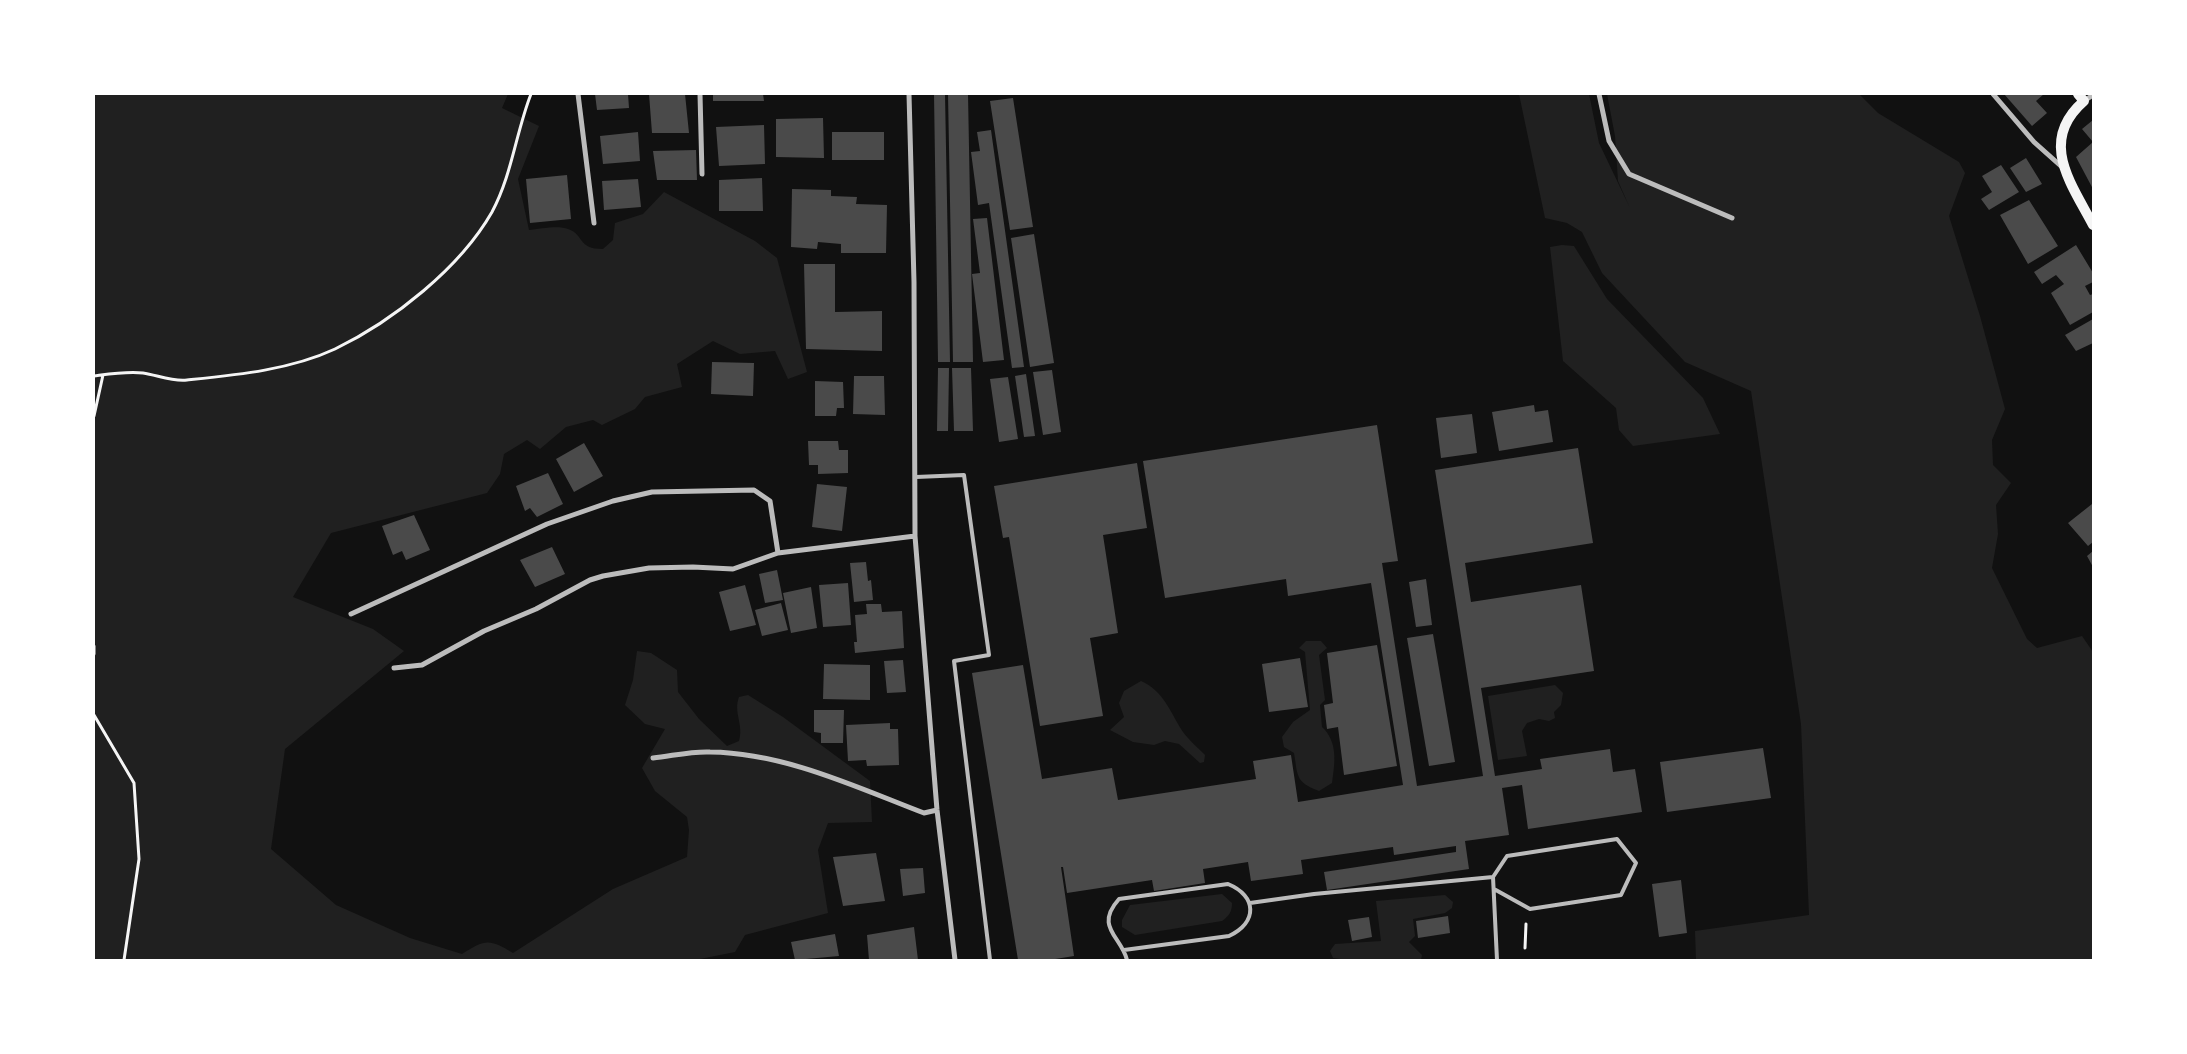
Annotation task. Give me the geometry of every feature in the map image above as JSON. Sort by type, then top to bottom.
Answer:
[{"type":"main road","points":[[2081,98],[2064,125],[2061,148],[2063,168],[2093,225]]},
{"type":"street","points":[[578,94],[594,223]]},
{"type":"street","points":[[700,94],[702,174]]},
{"type":"street","points":[[909,94],[916,477],[915,536],[937,810],[955,960]]},
{"type":"street","points":[[1599,94],[1608,141],[1629,174],[1732,218]]},
{"type":"street","points":[[1993,94],[2034,142],[2063,168]]},
{"type":"street","points":[[2081,98],[2093,95]]},
{"type":"street","points":[[351,614],[548,524],[613,501],[652,492],[754,490],[770,501],[778,553]]},
{"type":"street","points":[[394,668],[422,665],[484,630],[536,609],[590,580],[603,576],[649,568],[694,567],[733,569],[778,553],[915,536]]},
{"type":"street","points":[[653,758],[710,752],[762,758],[812,770],[924,813],[937,810]]},
{"type":"lane","points":[[916,477],[964,475],[988,655],[954,661],[990,960]]},
{"type":"lane","points":[[1494,889],[1530,909],[1621,895],[1636,863],[1616,838],[1506,856],[1493,877],[1497,960]]},
{"type":"lane","points":[[1250,903],[1493,877]]},
{"type":"lane","points":[[1124,950],[1229,936],[1239,931],[1247,922],[1250,903],[1246,895],[1239,888],[1228,884],[1119,899],[1112,907],[1109,925],[1116,942],[1124,950],[1125,960]]},
{"type":"path","points":[[94,376],[141,373],[184,381],[282,366],[334,349],[369,330],[419,295],[443,274],[472,243],[493,210],[512,158],[523,114],[531,94]]},
{"type":"path","points":[[94,416],[103,374]]},
{"type":"path","points":[[94,646],[94,654]]},
{"type":"path","points":[[94,715],[134,783],[138,859],[124,960]]},
{"type":"path","points":[[1526,948],[1525,925],[1530,909]]},
{"type":"shaded area","points":[[94,94],[508,94],[502,108],[539,126],[518,179],[529,230],[554,227],[568,229],[589,247],[603,249],[613,240],[615,223],[643,214],[664,192],[755,241],[777,258],[807,372],[788,379],[775,351],[740,354],[713,341],[677,364],[682,387],[645,397],[635,409],[602,425],[593,420],[566,427],[540,449],[527,440],[504,454],[500,474],[487,493],[331,533],[293,597],[373,629],[404,651],[285,749],[271,849],[336,905],[410,938],[462,954],[482,943],[493,943],[513,953],[613,889],[687,857],[689,830],[687,817],[655,791],[642,768],[665,729],[645,724],[625,705],[633,680],[637,651],[651,653],[677,670],[678,692],[699,719],[727,746],[739,741],[740,729],[737,703],[739,697],[748,695],[783,717],[870,781],[872,822],[828,823],[818,850],[828,913],[745,935],[735,952],[695,960],[94,960]]},
{"type":"shaded area","points":[[1519,94],[1589,94],[1599,143],[1630,208],[1618,181],[1615,136],[1607,94],[1859,94],[1878,113],[1959,162],[1965,173],[1949,216],[1980,316],[2005,409],[1992,440],[1993,465],[2011,483],[1996,505],[1998,534],[1992,568],[2027,639],[2037,648],[2082,636],[2093,652],[2093,960],[1696,960],[1695,931],[1809,915],[1801,724],[1751,391],[1685,362],[1602,273],[1582,232],[1567,223],[1545,218]]},
{"type":"shaded area","points":[[1574,246],[1607,299],[1703,398],[1720,434],[1633,446],[1619,430],[1616,408],[1563,361],[1550,247]]},
{"type":"shaded area","points":[[1306,641],[1321,641],[1327,648],[1319,655],[1325,700],[1320,705],[1322,727],[1331,739],[1334,760],[1332,783],[1319,791],[1311,788],[1299,777],[1294,753],[1284,747],[1282,737],[1293,722],[1310,710],[1305,652],[1299,648]]},
{"type":"shaded area","points":[[1141,681],[1149,685],[1161,696],[1183,732],[1205,755],[1204,762],[1200,763],[1179,744],[1165,741],[1154,745],[1133,742],[1110,730],[1124,717],[1119,703],[1124,691]]},
{"type":"shaded area","points":[[1555,685],[1563,693],[1561,705],[1554,712],[1555,718],[1549,721],[1539,719],[1527,723],[1522,731],[1527,756],[1498,760],[1488,696]]},
{"type":"shaded area","points":[[1222,894],[1232,903],[1230,914],[1222,921],[1135,935],[1122,927],[1122,920],[1130,905]]},
{"type":"shaded area","points":[[1445,895],[1453,902],[1452,908],[1445,913],[1413,919],[1415,936],[1409,942],[1422,955],[1421,960],[1349,960],[1333,958],[1330,951],[1335,944],[1381,941],[1376,901]]},
{"type":"building","points":[[595,94],[628,94],[629,108],[597,110]]},
{"type":"building","points":[[649,94],[685,94],[689,133],[652,133]]},
{"type":"building","points":[[713,94],[763,94],[764,101],[713,101]]},
{"type":"building","points":[[934,94],[945,94],[950,362],[938,362]]},
{"type":"building","points":[[948,94],[968,94],[973,362],[953,362]]},
{"type":"building","points":[[2004,94],[2044,94],[2036,101],[2047,113],[2032,126]]},
{"type":"building","points":[[1013,98],[1033,227],[1010,230],[990,101]]},
{"type":"building","points":[[823,118],[824,158],[776,157],[776,119]]},
{"type":"building","points":[[2093,120],[2093,142],[2082,129]]},
{"type":"building","points":[[764,125],[765,164],[719,166],[716,127]]},
{"type":"building","points":[[991,130],[1024,367],[1012,368],[989,203],[978,205],[971,152],[980,151],[977,132]]},
{"type":"building","points":[[638,132],[640,161],[603,164],[600,136]]},
{"type":"building","points":[[832,132],[884,132],[884,160],[832,160]]},
{"type":"building","points":[[2093,142],[2093,189],[2076,157]]},
{"type":"building","points":[[696,150],[697,180],[657,180],[653,151]]},
{"type":"building","points":[[2026,158],[2042,184],[2026,192],[2010,168]]},
{"type":"building","points":[[2001,165],[2019,192],[1989,210],[1981,199],[1992,192],[1982,176]]},
{"type":"building","points":[[567,175],[571,219],[530,223],[526,179]]},
{"type":"building","points":[[762,178],[763,211],[719,211],[719,180]]},
{"type":"building","points":[[638,179],[641,207],[604,210],[602,181]]},
{"type":"building","points":[[792,189],[831,190],[831,196],[857,197],[856,204],[887,205],[886,253],[841,253],[841,244],[818,242],[817,249],[791,247]]},
{"type":"building","points":[[2029,200],[2058,246],[2028,264],[2000,215]]},
{"type":"building","points":[[987,218],[1004,360],[983,362],[972,274],[980,273],[973,219]]},
{"type":"building","points":[[1034,234],[1054,363],[1030,367],[1011,238]]},
{"type":"building","points":[[2076,245],[2093,273],[2093,282],[2085,286],[2090,295],[2093,294],[2093,312],[2070,325],[2051,293],[2064,284],[2056,275],[2042,284],[2034,272]]},
{"type":"building","points":[[804,264],[835,264],[835,312],[882,311],[882,351],[806,349]]},
{"type":"building","points":[[2093,319],[2093,343],[2076,351],[2065,335]]},
{"type":"building","points":[[712,362],[754,363],[753,396],[711,394]]},
{"type":"building","points":[[938,368],[949,368],[948,431],[937,431]]},
{"type":"building","points":[[952,368],[971,368],[973,431],[954,431]]},
{"type":"building","points":[[1052,370],[1061,432],[1043,435],[1033,372]]},
{"type":"building","points":[[1026,374],[1035,436],[1024,437],[1015,376]]},
{"type":"building","points":[[854,376],[884,376],[885,415],[853,414]]},
{"type":"building","points":[[1008,377],[1018,439],[999,442],[990,379]]},
{"type":"building","points":[[815,381],[843,382],[844,408],[837,408],[836,416],[815,416]]},
{"type":"building","points":[[1534,405],[1535,412],[1548,410],[1553,442],[1499,451],[1492,412]]},
{"type":"building","points":[[1472,414],[1477,453],[1441,458],[1436,418]]},
{"type":"building","points":[[1377,425],[1398,561],[1382,563],[1417,786],[1483,776],[1435,470],[1578,448],[1593,543],[1465,563],[1471,602],[1581,585],[1594,671],[1481,688],[1495,776],[1542,769],[1540,759],[1610,749],[1613,772],[1635,769],[1642,812],[1528,829],[1522,785],[1502,788],[1509,835],[1465,841],[1469,869],[1327,890],[1324,872],[1456,852],[1456,846],[1394,855],[1393,847],[1301,860],[1303,874],[1251,881],[1248,862],[1203,869],[1205,883],[1154,891],[1152,880],[1067,893],[1063,867],[1061,867],[1074,956],[1049,960],[1018,960],[972,673],[1023,665],[1042,779],[1112,768],[1118,800],[1256,779],[1253,761],[1291,755],[1298,802],[1403,785],[1371,583],[1288,596],[1286,579],[1165,598],[1143,461]]},
{"type":"building","points":[[808,441],[838,441],[839,450],[848,450],[848,473],[818,474],[818,465],[809,465]]},
{"type":"building","points":[[584,443],[603,476],[574,492],[556,459]]},
{"type":"building","points":[[1137,463],[1147,528],[1103,535],[1118,633],[1090,638],[1103,716],[1040,726],[1009,537],[1003,538],[994,486]]},
{"type":"building","points":[[548,473],[563,504],[537,517],[530,508],[525,511],[516,486]]},
{"type":"building","points":[[817,484],[847,487],[842,531],[812,527]]},
{"type":"building","points":[[2092,504],[2093,542],[2088,546],[2068,523]]},
{"type":"building","points":[[414,515],[430,550],[406,560],[402,551],[393,555],[382,526]]},
{"type":"building","points":[[552,547],[565,574],[535,587],[520,560]]},
{"type":"building","points":[[2093,551],[2093,567],[2087,556]]},
{"type":"building","points":[[866,562],[868,581],[871,580],[873,600],[854,602],[850,563]]},
{"type":"building","points":[[777,570],[783,600],[765,603],[759,574]]},
{"type":"building","points":[[1426,579],[1432,625],[1416,627],[1409,582]]},
{"type":"building","points":[[848,583],[851,625],[823,627],[819,585]]},
{"type":"building","points":[[745,585],[756,625],[730,631],[719,592]]},
{"type":"building","points":[[811,587],[817,628],[791,633],[783,593]]},
{"type":"building","points":[[781,603],[788,630],[762,636],[755,610]]},
{"type":"building","points":[[866,604],[881,604],[882,612],[902,611],[904,648],[855,653],[854,642],[857,642],[855,615],[867,614]]},
{"type":"building","points":[[1433,634],[1455,762],[1429,766],[1407,638]]},
{"type":"building","points":[[1377,645],[1397,766],[1344,775],[1338,727],[1327,729],[1324,705],[1333,703],[1327,653]]},
{"type":"building","points":[[1300,658],[1308,707],[1269,712],[1262,664]]},
{"type":"building","points":[[903,660],[906,692],[887,693],[884,661]]},
{"type":"building","points":[[824,664],[870,665],[870,700],[823,699]]},
{"type":"building","points":[[814,710],[844,710],[843,743],[821,743],[821,733],[814,732]]},
{"type":"building","points":[[890,723],[890,729],[898,729],[899,765],[867,766],[866,760],[848,761],[846,725]]},
{"type":"building","points":[[1763,748],[1771,798],[1667,812],[1660,762]]},
{"type":"building","points":[[876,853],[885,901],[843,906],[833,857]]},
{"type":"building","points":[[923,868],[925,893],[903,896],[900,869]]},
{"type":"building","points":[[1681,880],[1687,933],[1659,937],[1652,884]]},
{"type":"building","points":[[1448,916],[1450,933],[1418,938],[1416,921]]},
{"type":"building","points":[[1369,917],[1372,937],[1352,941],[1348,920]]},
{"type":"building","points":[[914,927],[918,960],[869,960],[867,935]]},
{"type":"building","points":[[835,934],[839,956],[795,960],[791,942]]}]
